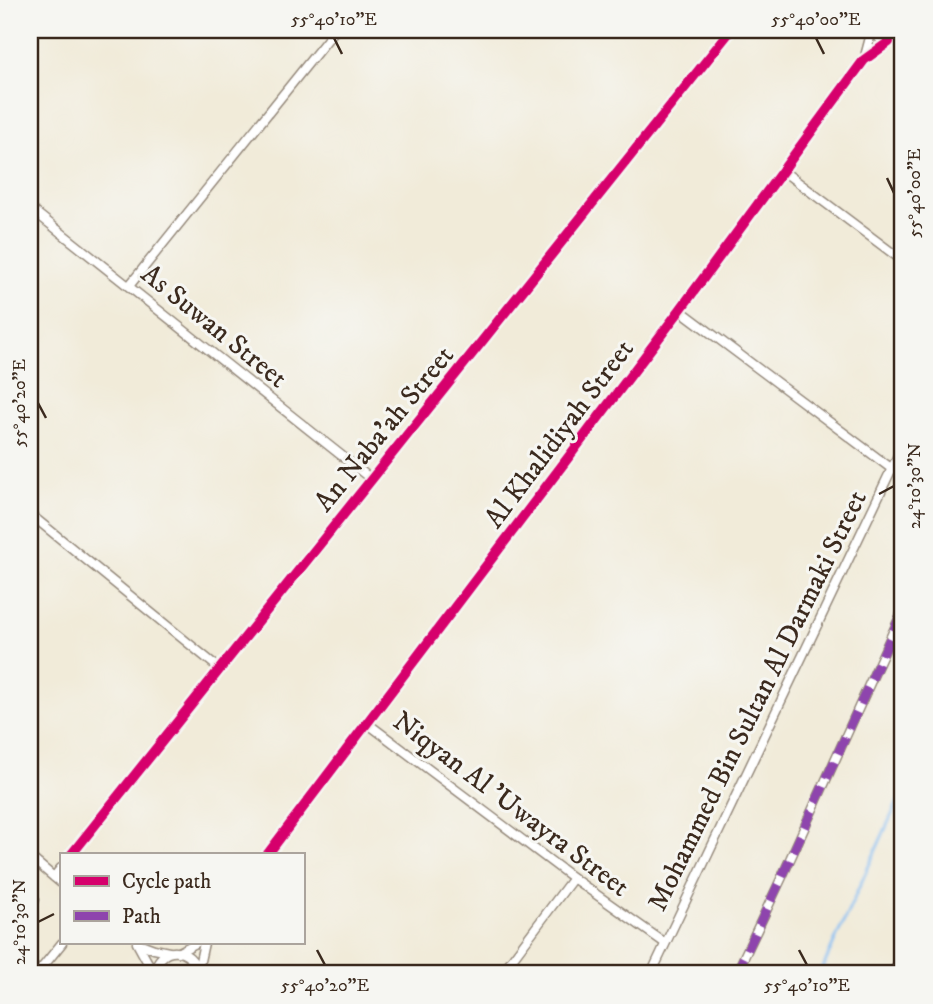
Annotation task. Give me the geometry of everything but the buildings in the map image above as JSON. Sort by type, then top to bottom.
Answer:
[{"type":"street","points":[[129,286],[335,30]]},
{"type":"street","name":"An Naba'ah Street","points":[[73,853],[731,30]]},
{"type":"street","points":[[872,30],[879,38],[898,41]]},
{"type":"street","name":"Al Khalidiyah Street","points":[[269,853],[680,310],[864,60],[872,30]]},
{"type":"street","name":"Al Khalidiyah Street","points":[[864,60],[898,41]]},
{"type":"street","points":[[783,170],[903,261]]},
{"type":"street","name":"As Suwan Street","points":[[30,208],[371,480]]},
{"type":"street","points":[[680,310],[892,469]]},
{"type":"street","name":"Mohammed Bin Sultan Al Darmaki Street","points":[[650,974],[903,445]]},
{"type":"street","points":[[30,514],[220,669]]},
{"type":"street","points":[[736,974],[903,610]]},
{"type":"street","name":"Niqyan Al 'Uwayra Street","points":[[367,723],[573,878],[665,943]]},
{"type":"street","points":[[30,857],[58,880]]},
{"type":"street","points":[[501,974],[573,878]]},
{"type":"street","points":[[37,974],[61,944]]},
{"type":"street","points":[[139,944],[154,974]]},
{"type":"street","points":[[140,944],[153,949],[186,954],[197,965],[198,974]]},
{"type":"street","points":[[154,974],[161,958],[194,944]]},
{"type":"street","points":[[198,974],[204,944]]},
{"type":"street","points":[[893,974],[903,953]]},
{"type":"waterway","points":[[820,974],[903,790]]},
{"type":"marked path","points":[[736,974],[903,610]]},
{"type":"marked path","points":[[893,974],[903,953]]},
{"type":"cycle path","points":[[73,853],[731,30]]},
{"type":"cycle path","points":[[269,853],[680,310],[864,60],[889,42]]}]
